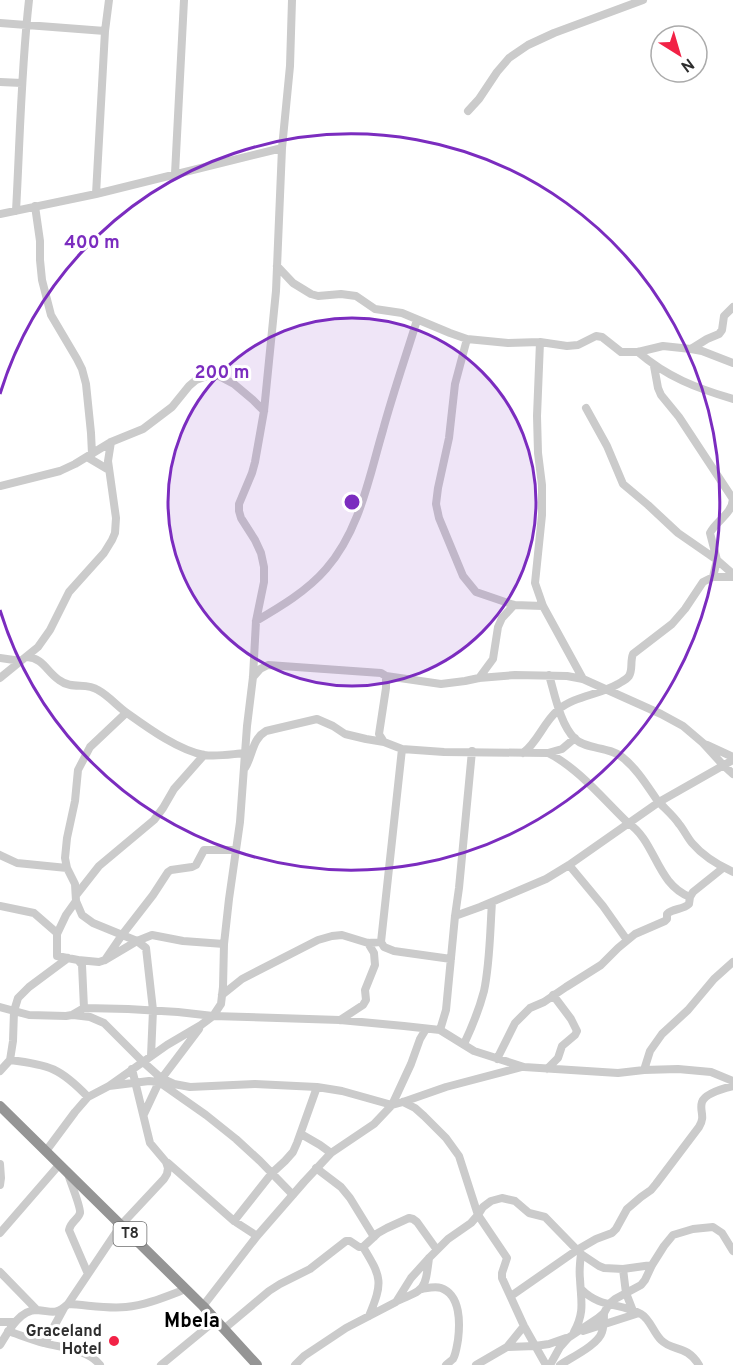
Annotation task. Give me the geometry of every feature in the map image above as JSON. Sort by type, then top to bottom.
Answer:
[{"type":"highway","name":"T8","points":[[0,1106],[217,1319],[257,1365]]},
{"type":"street","points":[[16,211],[22,83],[29,0]]},
{"type":"street","points":[[96,194],[105,31],[109,0]]},
{"type":"street","points":[[174,174],[184,0]]},
{"type":"street","points":[[46,1151],[88,1097],[109,1086],[142,1061],[213,1016],[222,995],[224,944],[240,822],[256,621],[264,582],[261,553],[241,518],[239,504],[255,462],[264,411],[276,291],[282,148],[290,66],[292,0]]},
{"type":"street","points":[[468,111],[509,58],[528,45],[643,0]]},
{"type":"street","points":[[0,23],[105,31]]},
{"type":"street","points":[[0,82],[22,83]]},
{"type":"street","points":[[0,214],[96,194],[282,148]]},
{"type":"street","points":[[34,206],[40,241],[42,280],[51,315],[77,359],[86,384],[91,433],[90,455]]},
{"type":"street","points":[[277,266],[293,283],[311,294],[356,296],[375,309],[402,313],[467,339],[508,343],[540,342],[573,346],[596,336],[621,352],[638,352],[663,346],[702,351],[733,363]]},
{"type":"street","points":[[691,349],[719,334],[722,330],[724,316],[733,307]]},
{"type":"street","points":[[256,621],[276,610],[315,581],[340,549],[357,517],[417,320]]},
{"type":"street","points":[[467,339],[455,384],[449,438],[438,489],[436,504],[439,518],[463,576],[476,592],[514,604],[543,606]]},
{"type":"street","points":[[540,342],[537,416],[542,515],[535,583],[543,606],[584,679]]},
{"type":"street","points":[[638,352],[654,366],[678,380],[733,399]]},
{"type":"street","points":[[654,366],[661,395],[679,417],[733,499],[731,507],[710,533],[717,560],[713,577]]},
{"type":"street","points":[[0,486],[60,471],[111,442],[136,432],[154,422],[196,380],[207,376],[219,376],[234,384],[264,411]]},
{"type":"street","points":[[586,408],[607,446],[622,484],[678,533],[717,560],[733,576]]},
{"type":"street","points":[[0,678],[38,647],[51,630],[69,592],[104,553],[112,540],[116,518],[109,470],[111,442]]},
{"type":"street","points":[[90,455],[109,470]]},
{"type":"street","points":[[523,753],[534,744],[548,721],[559,709],[582,698],[608,690],[629,676],[633,654],[672,624],[703,582],[713,577],[733,576]]},
{"type":"street","points":[[479,678],[493,658],[498,627],[502,618],[514,604]]},
{"type":"street","points":[[0,658],[38,659],[67,685],[91,686],[126,713],[167,740],[186,749],[204,755],[245,753]]},
{"type":"street","points":[[253,677],[260,669],[268,665],[375,672],[386,676],[441,684],[515,675],[567,676],[584,679],[683,726],[733,774]]},
{"type":"street","points":[[549,675],[565,724],[575,738],[582,743],[612,751],[621,757],[643,778],[658,802],[679,823],[692,843],[723,868],[733,872]]},
{"type":"street","points":[[384,741],[379,734],[386,676]]},
{"type":"street","points":[[126,713],[90,747],[78,770],[65,858],[75,884],[80,912],[93,923],[137,941],[146,948],[153,1010],[151,1056]]},
{"type":"street","points":[[244,769],[260,734],[317,719],[345,734],[384,741],[402,749],[444,752],[548,753],[562,749],[575,738]]},
{"type":"street","points":[[454,916],[539,882],[569,865],[658,802],[733,758],[703,743]]},
{"type":"street","points":[[402,749],[381,942],[384,947],[394,951],[451,959]]},
{"type":"street","points":[[440,1030],[446,1010],[472,751]]},
{"type":"street","points":[[548,753],[560,758],[571,767],[633,827],[645,840],[669,884],[690,897]]},
{"type":"street","points":[[48,972],[56,955],[57,934],[66,915],[99,866],[154,820],[174,789],[204,755]]},
{"type":"street","points":[[105,960],[168,872],[196,865],[204,850],[236,850]]},
{"type":"street","points":[[0,855],[17,863],[67,868]]},
{"type":"street","points":[[0,863],[8,859]]},
{"type":"street","points":[[569,865],[603,906],[627,940]]},
{"type":"street","points":[[497,1059],[515,1023],[530,1008],[544,1002],[602,965],[627,940],[665,921],[666,914],[670,911],[686,907],[690,897],[699,887],[723,868]]},
{"type":"street","points":[[464,1044],[478,1011],[484,988],[492,902]]},
{"type":"street","points":[[0,906],[34,913],[57,934]]},
{"type":"street","points":[[56,955],[99,962],[152,935],[183,941],[224,944]]},
{"type":"street","points":[[222,995],[242,979],[318,940],[342,935],[368,943],[381,942]]},
{"type":"street","points":[[340,1020],[363,1005],[366,1000],[365,990],[375,965],[374,953],[368,943]]},
{"type":"street","points":[[0,1071],[10,1060],[14,1011],[18,998],[68,958]]},
{"type":"street","points":[[78,960],[82,965],[84,1008]]},
{"type":"street","points":[[644,1070],[650,1051],[662,1034],[688,1010],[714,979],[733,963]]},
{"type":"street","points":[[547,1069],[558,1058],[562,1046],[577,1031],[554,995]]},
{"type":"street","points":[[0,1007],[29,1015],[90,1017],[104,1023],[160,1080],[247,1148],[293,1195]]},
{"type":"street","points":[[72,1015],[84,1008],[153,1010],[213,1016],[340,1020],[440,1030],[474,1051],[524,1067],[618,1073],[678,1069],[711,1072],[733,1081]]},
{"type":"street","points":[[143,1115],[160,1080],[201,1025]]},
{"type":"street","points":[[203,1306],[257,1236],[316,1168],[331,1154],[374,1124],[392,1105],[426,1029]]},
{"type":"street","points":[[10,1060],[44,1065],[58,1071],[88,1097]]},
{"type":"street","points":[[109,1086],[160,1080],[190,1087],[255,1084],[317,1087],[342,1091],[392,1105],[446,1087],[524,1067]]},
{"type":"street","points":[[132,1069],[150,1143],[166,1162],[234,1221],[257,1236]]},
{"type":"street","points":[[511,1296],[596,1239],[616,1229],[627,1209],[651,1190],[699,1127],[703,1119],[703,1100],[713,1093],[733,1086]]},
{"type":"street","points":[[234,1221],[272,1173],[293,1152],[317,1087]]},
{"type":"street","points":[[403,1102],[424,1116],[446,1138],[459,1156],[478,1215],[507,1258],[502,1278],[524,1326],[548,1365],[560,1347],[572,1335],[598,1318],[609,1304],[641,1285],[664,1246],[674,1235],[702,1227],[713,1227],[726,1239],[733,1251]]},
{"type":"street","points":[[301,1134],[331,1154]]},
{"type":"street","points":[[45,1343],[66,1306],[121,1225],[164,1179],[168,1168],[166,1162]]},
{"type":"street","points":[[0,1164],[0,1185]]},
{"type":"street","points":[[316,1168],[341,1187],[374,1237]]},
{"type":"street","points":[[0,1233],[63,1169],[80,1210],[70,1224],[69,1230],[88,1274]]},
{"type":"street","points":[[396,1302],[411,1278],[448,1239],[471,1223],[491,1201],[502,1198],[515,1201],[529,1213],[545,1217],[579,1252],[604,1268],[623,1269],[652,1265]]},
{"type":"street","points":[[363,1247],[387,1228],[410,1218],[437,1250]]},
{"type":"street","points":[[225,1328],[268,1291],[310,1269],[346,1241],[363,1247],[376,1268],[379,1279],[378,1290],[369,1316]]},
{"type":"street","points":[[572,1335],[581,1316],[582,1308],[579,1252]]},
{"type":"street","points":[[422,1289],[426,1284],[430,1257]]},
{"type":"street","points":[[623,1269],[626,1293],[636,1312]]},
{"type":"street","points":[[0,1272],[37,1310]]},
{"type":"street","points":[[295,1365],[304,1356],[369,1316],[422,1289],[433,1287],[448,1292],[458,1312],[460,1324],[457,1346],[453,1359],[446,1365]]},
{"type":"street","points":[[0,1345],[15,1322],[23,1315],[37,1310],[50,1313],[66,1306],[127,1307],[151,1302],[186,1289]]},
{"type":"street","points":[[580,1289],[597,1302],[642,1314],[660,1339],[668,1345],[690,1353],[699,1365]]},
{"type":"street","points":[[560,1365],[596,1342],[604,1325],[604,1312]]},
{"type":"street","points":[[507,1347],[549,1344],[636,1312]]},
{"type":"street","points":[[160,1365],[217,1319]]},
{"type":"street","points":[[0,1322],[15,1322]]},
{"type":"street","points":[[476,1365],[507,1347],[524,1326]]},
{"type":"street","points":[[8,1331],[93,1357],[100,1365]]},
{"type":"place","name":"Graceland Hotel","points":[[114,1341]]},
{"type":"district","name":"Mbela","points":[[192,1322]]}]
